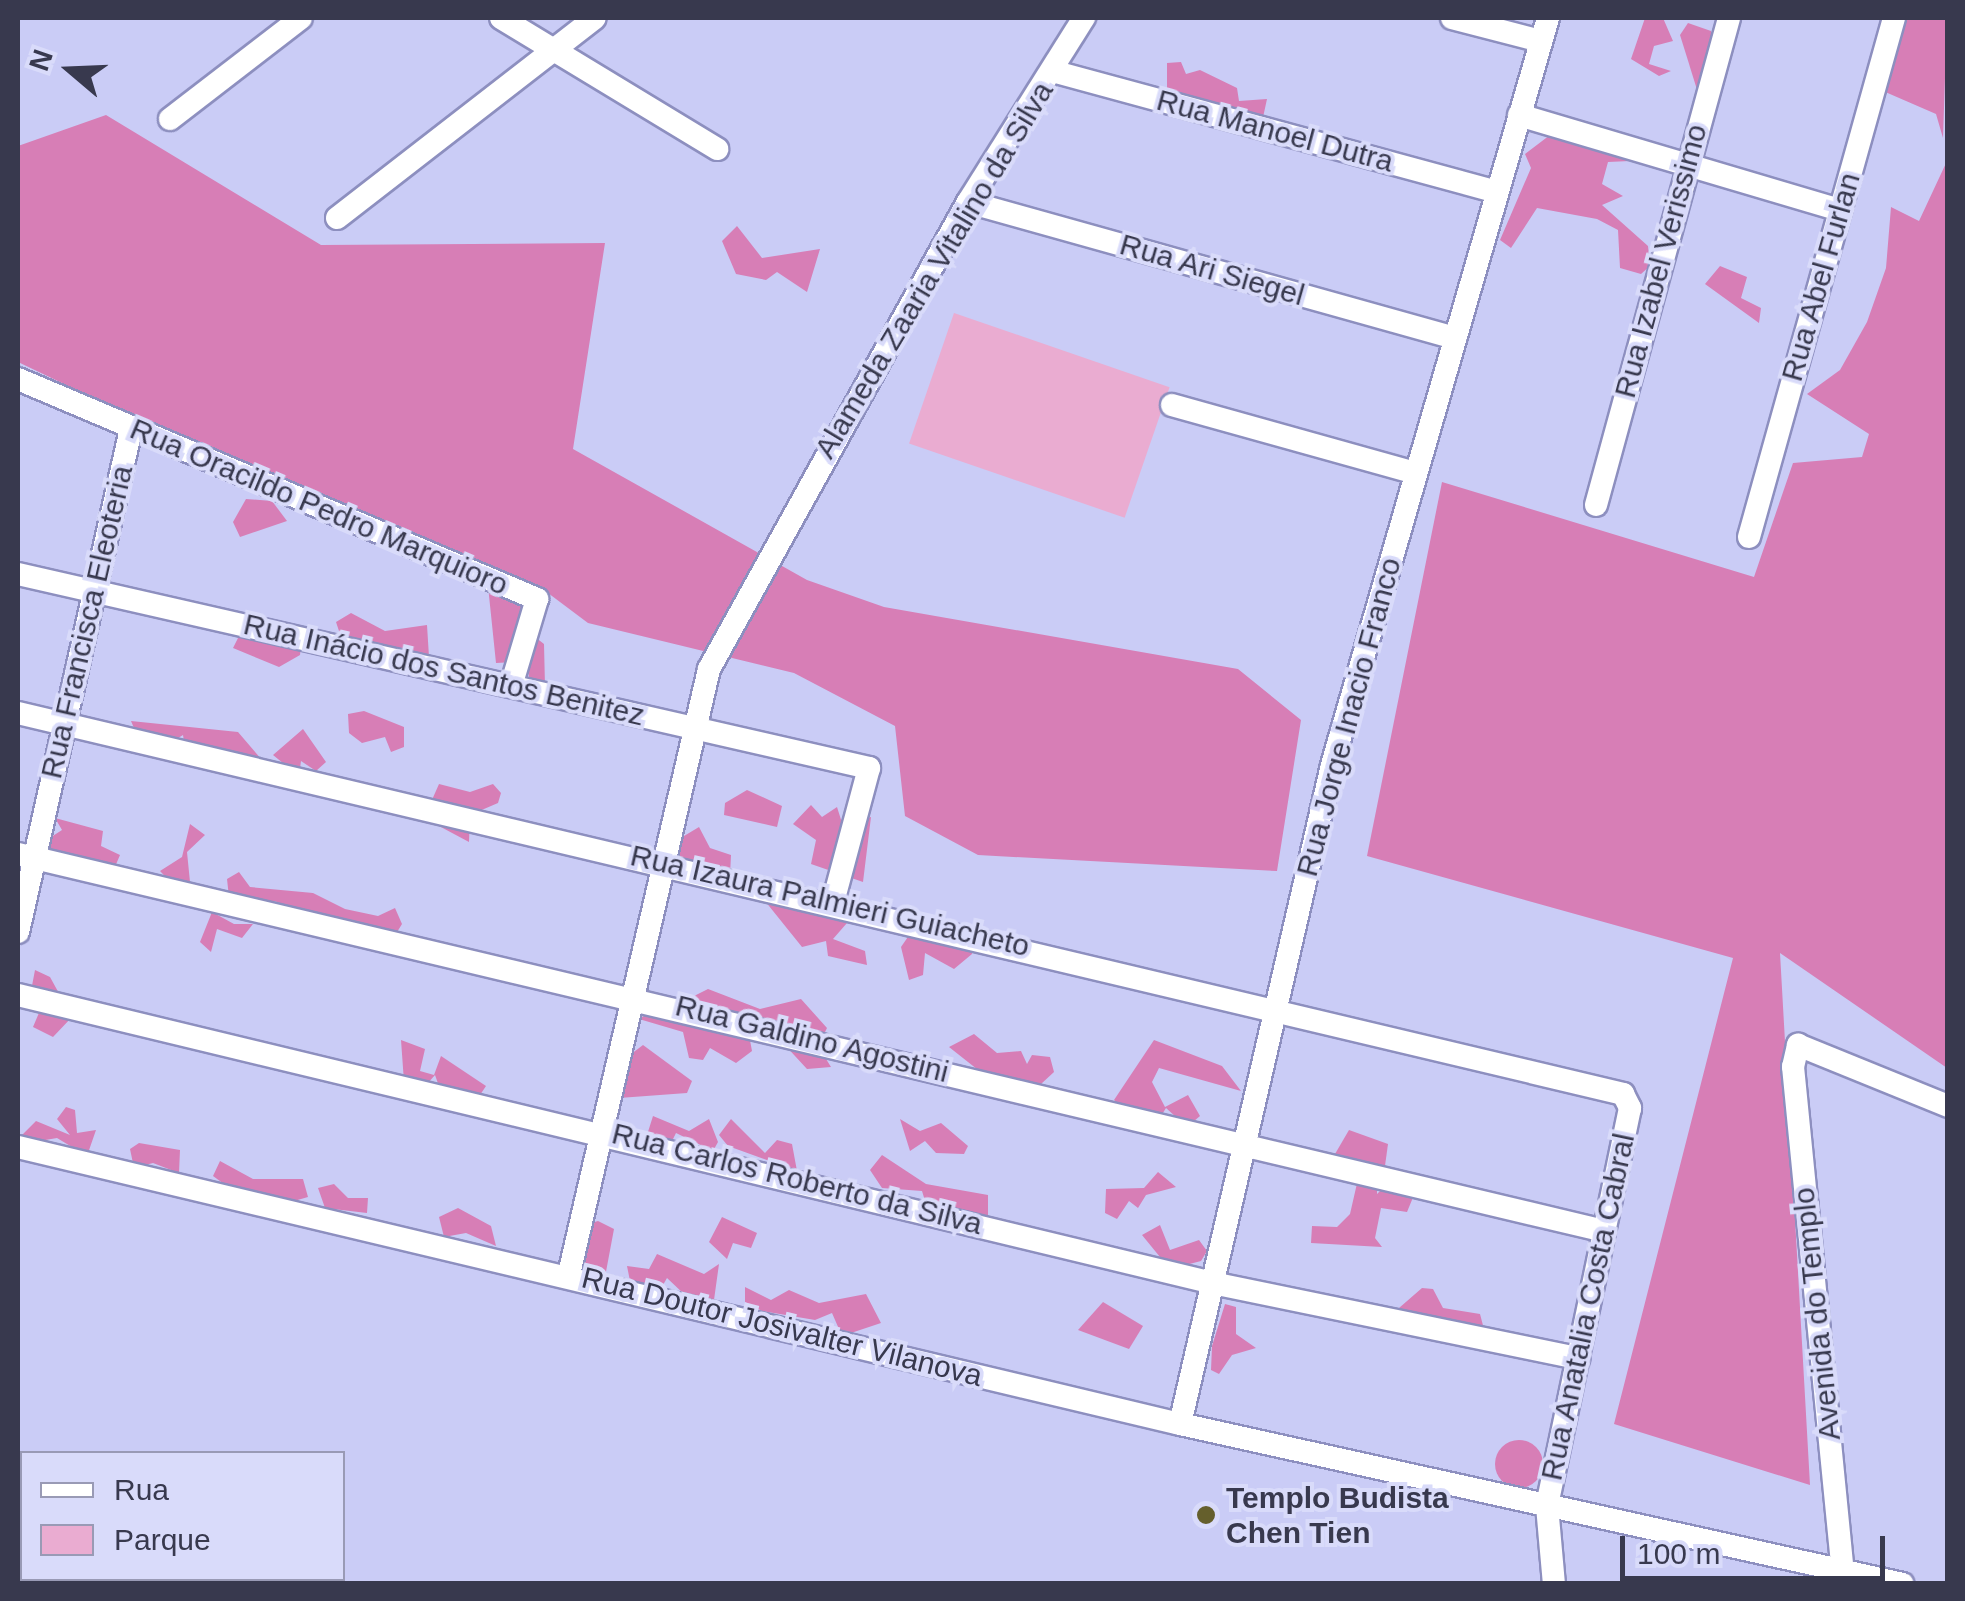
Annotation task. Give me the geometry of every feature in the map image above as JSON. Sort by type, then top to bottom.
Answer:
[{"type":"street","points":[[170,119],[301,18]]},
{"type":"street","points":[[500,18],[718,149]]},
{"type":"street","points":[[336,218],[595,18]]},
{"type":"street","name":"Alameda Zaaria Vitalino da Silva","points":[[570,1274],[692,727],[722,639],[968,202],[1084,18]]},
{"type":"street","points":[[1452,18],[1541,41]]},
{"type":"street","name":"Rua Jorge Inacio Franco","points":[[1180,1424],[1217,1284],[1332,765],[1548,18]]},
{"type":"street","name":"Rua Izabel Verissimo","points":[[1596,505],[1686,164],[1729,18]]},
{"type":"street","name":"Rua Abel Furlan","points":[[1748,537],[1894,18]]},
{"type":"street","name":"Rua Manoel Dutra","points":[[1052,71],[1497,192]]},
{"type":"street","points":[[1520,115],[1840,210]]},
{"type":"street","name":"Rua Ari Siegel","points":[[968,202],[1455,338]]},
{"type":"street","name":"Rua Oracildo Pedro Marquioro","points":[[18,378],[538,599],[511,686]]},
{"type":"street","points":[[1172,405],[1416,473]]},
{"type":"street","name":"Rua Francisca Eleoteria","points":[[18,932],[26,856],[64,724],[131,429]]},
{"type":"street","name":"Rua Inácio dos Santos Benitez","points":[[18,574],[869,768],[833,902]]},
{"type":"street","name":"Rua Izaura Palmieri Guiacheto","points":[[18,713],[1276,1004],[1623,1094],[1630,1108]]},
{"type":"street","name":"Rua Galdino Agostini","points":[[26,856],[632,996],[1604,1231]]},
{"type":"street","name":"Rua Carlos Roberto da Silva","points":[[18,995],[602,1130],[1217,1284],[1578,1358]]},
{"type":"street","name":"Avenida do Templo","points":[[1843,1577],[1793,1067],[1798,1045],[1948,1106]]},
{"type":"street","name":"Rua Anatalia Costa Cabral","points":[[1554,1584],[1546,1506],[1630,1108]]},
{"type":"street","name":"Rua Doutor Josivalter Vilanova","points":[[18,1147],[570,1274],[1180,1424],[1843,1577],[1902,1584]]},
{"type":"green space","points":[[954,313],[1170,387],[1125,518],[909,443]]},
{"type":"shaded area","points":[[1645,18],[1663,18],[1673,41],[1654,46],[1649,64],[1671,71],[1659,76],[1631,59]]},
{"type":"shaded area","points":[[1906,18],[1947,18],[1943,138],[1936,114],[1883,91]]},
{"type":"shaded area","points":[[1688,23],[1711,31],[1715,47],[1699,96],[1680,35]]},
{"type":"shaded area","points":[[1181,62],[1186,74],[1200,70],[1237,88],[1239,101],[1267,99],[1262,122],[1167,93],[1167,63]]},
{"type":"shaded area","points":[[106,115],[321,245],[605,243],[573,449],[807,580],[884,607],[1238,669],[1301,720],[1277,871],[978,855],[905,816],[895,726],[794,673],[588,623],[548,593],[292,493],[18,362],[18,146]]},
{"type":"shaded area","points":[[1550,135],[1630,161],[1608,162],[1602,184],[1623,196],[1602,205],[1648,246],[1650,266],[1641,274],[1620,268],[1618,230],[1597,219],[1537,208],[1511,248],[1500,240],[1531,168],[1525,154]]},
{"type":"shaded area","points":[[1947,161],[1947,1068],[1780,953],[1810,1485],[1614,1424],[1733,958],[1367,856],[1442,482],[1754,577],[1793,463],[1862,457],[1869,434],[1807,394],[1840,370],[1867,322],[1886,268],[1891,207],[1919,221]]},
{"type":"shaded area","points":[[737,226],[762,258],[820,249],[807,292],[777,272],[766,280],[736,274],[722,241]]},
{"type":"shaded area","points":[[1720,266],[1747,277],[1741,298],[1761,308],[1759,323],[1705,284]]},
{"type":"shaded area","points":[[246,499],[272,501],[287,521],[240,537],[233,522]]},
{"type":"shaded area","points":[[488,586],[521,599],[526,630],[544,644],[545,686],[529,680],[528,661],[496,663]]},
{"type":"shaded area","points":[[351,613],[385,631],[427,625],[429,657],[340,634],[336,622]]},
{"type":"shaded area","points":[[240,634],[275,636],[287,649],[301,646],[300,655],[279,667],[233,648]]},
{"type":"shaded area","points":[[364,711],[404,727],[404,747],[391,752],[385,737],[362,743],[349,733],[348,714]]},
{"type":"shaded area","points":[[131,721],[238,732],[262,760],[185,748],[183,735],[170,743],[137,735]]},
{"type":"shaded area","points":[[303,729],[326,762],[316,771],[301,761],[299,776],[273,755]]},
{"type":"shaded area","points":[[439,784],[470,792],[493,784],[501,793],[498,803],[470,815],[469,842],[424,818]]},
{"type":"shaded area","points":[[747,790],[782,806],[777,827],[724,815],[725,803]]},
{"type":"shaded area","points":[[811,805],[822,817],[837,807],[843,826],[871,817],[863,882],[811,864],[816,840],[793,824]]},
{"type":"shaded area","points":[[55,818],[103,831],[101,846],[120,855],[114,869],[53,859],[42,843],[62,830]]},
{"type":"shaded area","points":[[190,824],[205,835],[187,852],[190,882],[177,889],[160,871],[182,857]]},
{"type":"shaded area","points":[[699,827],[710,848],[731,855],[730,876],[674,862],[674,842]]},
{"type":"shaded area","points":[[239,872],[250,887],[313,893],[345,909],[378,916],[395,908],[402,924],[394,937],[381,929],[375,935],[274,901],[265,908],[229,897],[227,879]]},
{"type":"shaded area","points":[[765,901],[835,913],[847,923],[833,939],[865,951],[867,965],[828,956],[826,941],[802,947]]},
{"type":"shaded area","points":[[212,912],[234,924],[253,924],[242,938],[217,929],[211,952],[200,942]]},
{"type":"shaded area","points":[[912,931],[973,944],[972,954],[954,969],[925,953],[923,975],[909,980],[901,947]]},
{"type":"shaded area","points":[[35,970],[50,977],[72,1017],[53,1037],[33,1027],[44,1001],[31,991]]},
{"type":"shaded area","points":[[708,989],[760,1009],[801,999],[827,1028],[818,1046],[831,1067],[807,1069],[783,1043],[719,1006],[706,1013],[694,996]]},
{"type":"shaded area","points":[[647,1014],[749,1035],[752,1051],[736,1063],[710,1048],[703,1060],[689,1058],[683,1032],[639,1019]]},
{"type":"shaded area","points":[[974,1034],[997,1053],[1021,1051],[1027,1064],[1032,1055],[1050,1057],[1054,1072],[1041,1084],[987,1077],[949,1047]]},
{"type":"shaded area","points":[[401,1040],[425,1049],[420,1071],[434,1075],[441,1056],[486,1086],[480,1095],[440,1089],[435,1075],[427,1084],[404,1082]]},
{"type":"shaded area","points":[[1154,1040],[1222,1066],[1241,1091],[1159,1068],[1152,1082],[1165,1107],[1188,1095],[1200,1116],[1187,1127],[1166,1108],[1161,1116],[1123,1108],[1114,1100]]},
{"type":"shaded area","points":[[643,1045],[692,1081],[687,1093],[619,1098],[626,1058]]},
{"type":"shaded area","points":[[66,1107],[75,1110],[77,1133],[96,1130],[87,1156],[57,1138],[28,1143],[22,1135],[36,1121],[70,1135],[57,1119]]},
{"type":"shaded area","points":[[653,1116],[689,1131],[709,1119],[718,1142],[713,1151],[676,1133],[671,1143],[647,1135]]},
{"type":"shaded area","points":[[731,1119],[765,1153],[777,1140],[792,1144],[797,1171],[728,1146],[719,1135]]},
{"type":"shaded area","points":[[900,1119],[920,1131],[941,1123],[968,1146],[964,1154],[936,1153],[925,1141],[910,1151]]},
{"type":"shaded area","points":[[1349,1130],[1388,1144],[1384,1173],[1335,1154]]},
{"type":"shaded area","points":[[139,1143],[180,1150],[179,1173],[153,1163],[134,1168],[130,1149]]},
{"type":"shaded area","points":[[882,1155],[926,1184],[988,1195],[988,1218],[926,1204],[922,1191],[882,1188],[870,1170]]},
{"type":"shaded area","points":[[220,1161],[253,1179],[303,1179],[308,1197],[287,1203],[235,1192],[213,1176]]},
{"type":"shaded area","points":[[1158,1172],[1176,1187],[1146,1195],[1138,1208],[1129,1201],[1117,1219],[1105,1213],[1106,1189],[1144,1188]]},
{"type":"shaded area","points":[[1358,1179],[1377,1184],[1377,1194],[1386,1185],[1414,1195],[1407,1212],[1381,1208],[1375,1238],[1382,1247],[1311,1243],[1312,1226],[1337,1227],[1350,1214]]},
{"type":"shaded area","points":[[334,1184],[348,1198],[368,1198],[367,1213],[325,1208],[318,1188]]},
{"type":"shaded area","points":[[458,1208],[491,1226],[496,1246],[466,1233],[444,1237],[439,1217]]},
{"type":"shaded area","points":[[722,1217],[757,1233],[751,1248],[733,1243],[727,1259],[709,1242]]},
{"type":"shaded area","points":[[598,1221],[614,1229],[605,1277],[577,1263],[585,1225]]},
{"type":"shaded area","points":[[1160,1225],[1170,1250],[1199,1240],[1207,1251],[1201,1261],[1174,1268],[1160,1257],[1142,1235]]},
{"type":"shaded area","points":[[657,1254],[704,1274],[719,1264],[714,1300],[685,1295],[667,1278],[659,1292],[630,1281],[627,1266],[649,1269]]},
{"type":"shaded area","points":[[745,1287],[771,1300],[789,1290],[819,1303],[866,1294],[881,1323],[842,1336],[832,1313],[815,1320],[762,1311],[745,1302]]},
{"type":"shaded area","points":[[1422,1288],[1433,1289],[1443,1308],[1480,1314],[1485,1333],[1405,1316],[1399,1308]]},
{"type":"shaded area","points":[[1103,1302],[1143,1326],[1129,1349],[1078,1330]]},
{"type":"shaded area","points":[[1225,1304],[1236,1307],[1236,1334],[1256,1348],[1232,1355],[1219,1374],[1211,1370],[1212,1346]]},
{"type":"shaded area","points":[[1519,1440],[1536,1447],[1543,1464],[1536,1481],[1519,1488],[1502,1481],[1495,1464],[1502,1447]]},
{"type":"place","name":"Templo Budista Chen Tien","points":[[1206,1515]]}]
